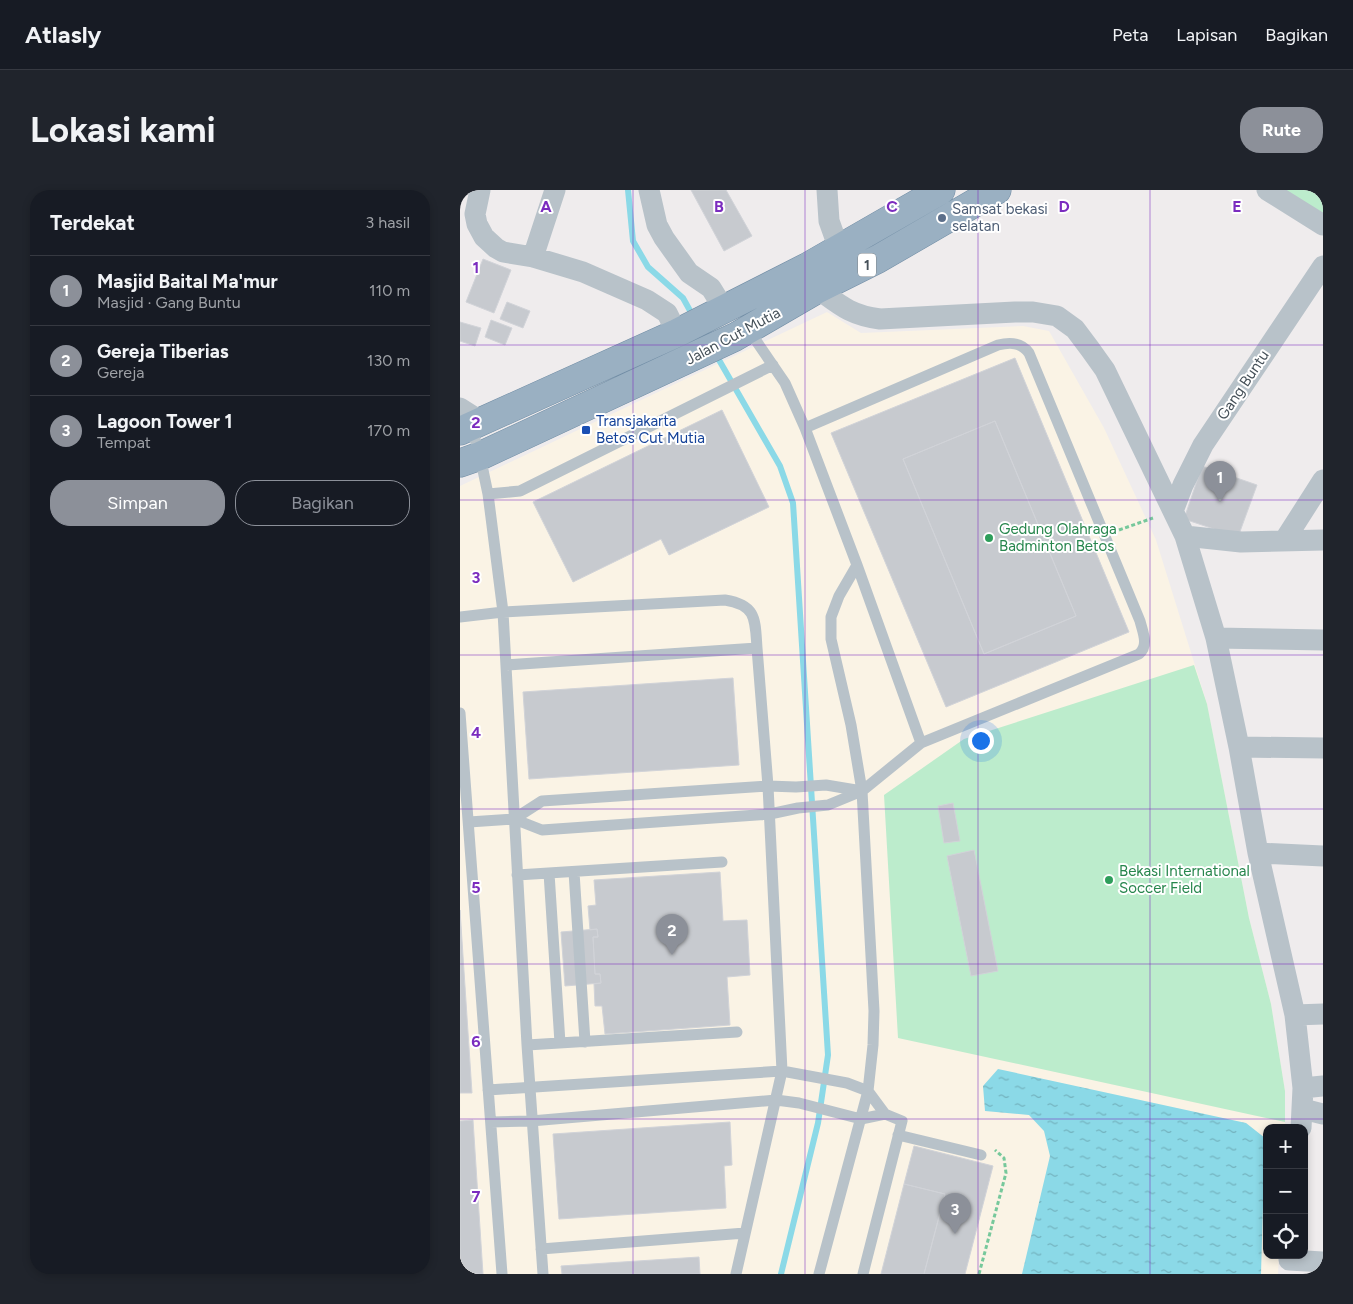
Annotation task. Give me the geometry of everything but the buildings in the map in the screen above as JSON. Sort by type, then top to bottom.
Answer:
[{"type":"highway","name":"Jalan Cut Mutia","points":[[468,422],[677,333],[838,249],[941,190]]},
{"type":"highway","name":"Jalan Cut Mutia","points":[[470,460],[742,333],[818,289],[878,260],[996,190]]},
{"type":"street","points":[[480,190],[475,214],[479,230],[484,237],[503,252],[533,257],[583,272],[648,300],[667,314],[677,333]]},
{"type":"street","points":[[533,257],[555,190]]},
{"type":"street","points":[[649,190],[656,225],[689,273],[711,288],[719,312]]},
{"type":"street","points":[[827,190],[829,221],[838,249]]},
{"type":"street","points":[[1267,190],[1323,224]]},
{"type":"street","name":"Gang Buntu","points":[[1173,511],[1183,485],[1203,445],[1323,266]]},
{"type":"street","points":[[818,289],[845,310],[866,317],[880,319],[1033,312],[1057,316],[1075,329],[1105,370],[1185,536],[1216,638],[1239,747],[1258,853],[1295,1015],[1311,1105]]},
{"type":"street","points":[[1284,541],[1323,480]]},
{"type":"street","points":[[1185,536],[1219,541],[1323,540]]},
{"type":"street","points":[[1216,638],[1323,640]]},
{"type":"street","points":[[1239,747],[1323,748]]},
{"type":"street","points":[[1258,853],[1323,856]]},
{"type":"street","points":[[1295,1015],[1323,1014]]},
{"type":"street","points":[[1289,1263],[1323,1262]]},
{"type":"lane","points":[[742,333],[773,365],[785,383],[805,428],[921,743]]},
{"type":"lane","points":[[469,822],[514,819],[542,830],[770,814],[798,808],[828,805],[862,791],[921,743],[1139,654],[1143,650],[1145,642],[1140,622],[1025,347],[1019,344],[1005,343],[998,345],[805,428]]},
{"type":"lane","points":[[488,494],[520,491],[773,365]]},
{"type":"lane","points":[[468,422],[470,460],[488,494],[503,612],[531,1121],[543,1274]]},
{"type":"lane","points":[[819,1274],[868,1091],[873,1045],[874,1019],[862,791],[851,725],[831,639],[831,617],[839,596],[856,565]]},
{"type":"lane","points":[[460,617],[503,612],[725,600],[741,604],[749,609],[754,616],[770,814],[782,1071],[736,1274]]},
{"type":"lane","points":[[506,665],[757,648]]},
{"type":"lane","points":[[460,713],[502,1274]]},
{"type":"lane","points":[[514,819],[542,801],[826,784],[862,791]]},
{"type":"lane","points":[[517,875],[722,862]]},
{"type":"lane","points":[[574,872],[585,1042]]},
{"type":"lane","points":[[549,873],[560,1043]]},
{"type":"lane","points":[[527,1045],[737,1032]]},
{"type":"lane","points":[[488,1090],[782,1071],[847,1083],[868,1091],[885,1114],[902,1121],[863,1274]]},
{"type":"lane","points":[[491,1122],[531,1121],[776,1100],[798,1103],[861,1120],[885,1114]]},
{"type":"lane","points":[[898,1135],[981,1155]]},
{"type":"lane","points":[[541,1249],[745,1233]]},
{"type":"path","points":[[1104,536],[1173,511]]},
{"type":"path","points":[[979,1274],[1006,1173],[1004,1158],[994,1150]]},
{"type":"shaded area","points":[[827,312],[861,333],[1023,326],[1049,331],[1104,428],[1156,540],[1207,704],[1249,918],[1271,1004],[1285,1091],[1285,1124],[1263,1124],[1263,1259],[1279,1259],[1278,1274],[460,1274],[460,486]]},
{"type":"green space","points":[[1267,190],[1323,190],[1323,225]]},
{"type":"green space","points":[[1194,665],[1207,704],[1249,918],[1271,1004],[1285,1091],[1285,1122],[898,1038],[884,795],[964,739]]},
{"type":"water","points":[[998,1069],[1246,1123],[1263,1136],[1261,1274],[1022,1274],[1050,1156],[1044,1131],[1029,1115],[985,1111],[983,1086]]},
{"type":"waterway","points":[[628,190],[633,241],[648,267],[683,298],[693,316]]},
{"type":"waterway","points":[[715,353],[780,466],[793,503],[828,1055],[818,1123],[781,1274]]},
{"type":"place","name":"Samsat bekasi selatan","points":[[942,218]]},
{"type":"place","name":"Transjakarta Betos Cut Mutia","points":[[586,430]]},
{"type":"place","name":"Masjid Baital Ma'mur","points":[[1220,502]]},
{"type":"place","name":"Gedung Olahraga Badminton Betos","points":[[989,538]]},
{"type":"place","name":"Bekasi International Soccer Field","points":[[1109,880]]},
{"type":"place","name":"Gereja Tiberias","points":[[672,955]]},
{"type":"place","name":"Lagoon Tower 1","points":[[955,1234]]}]
